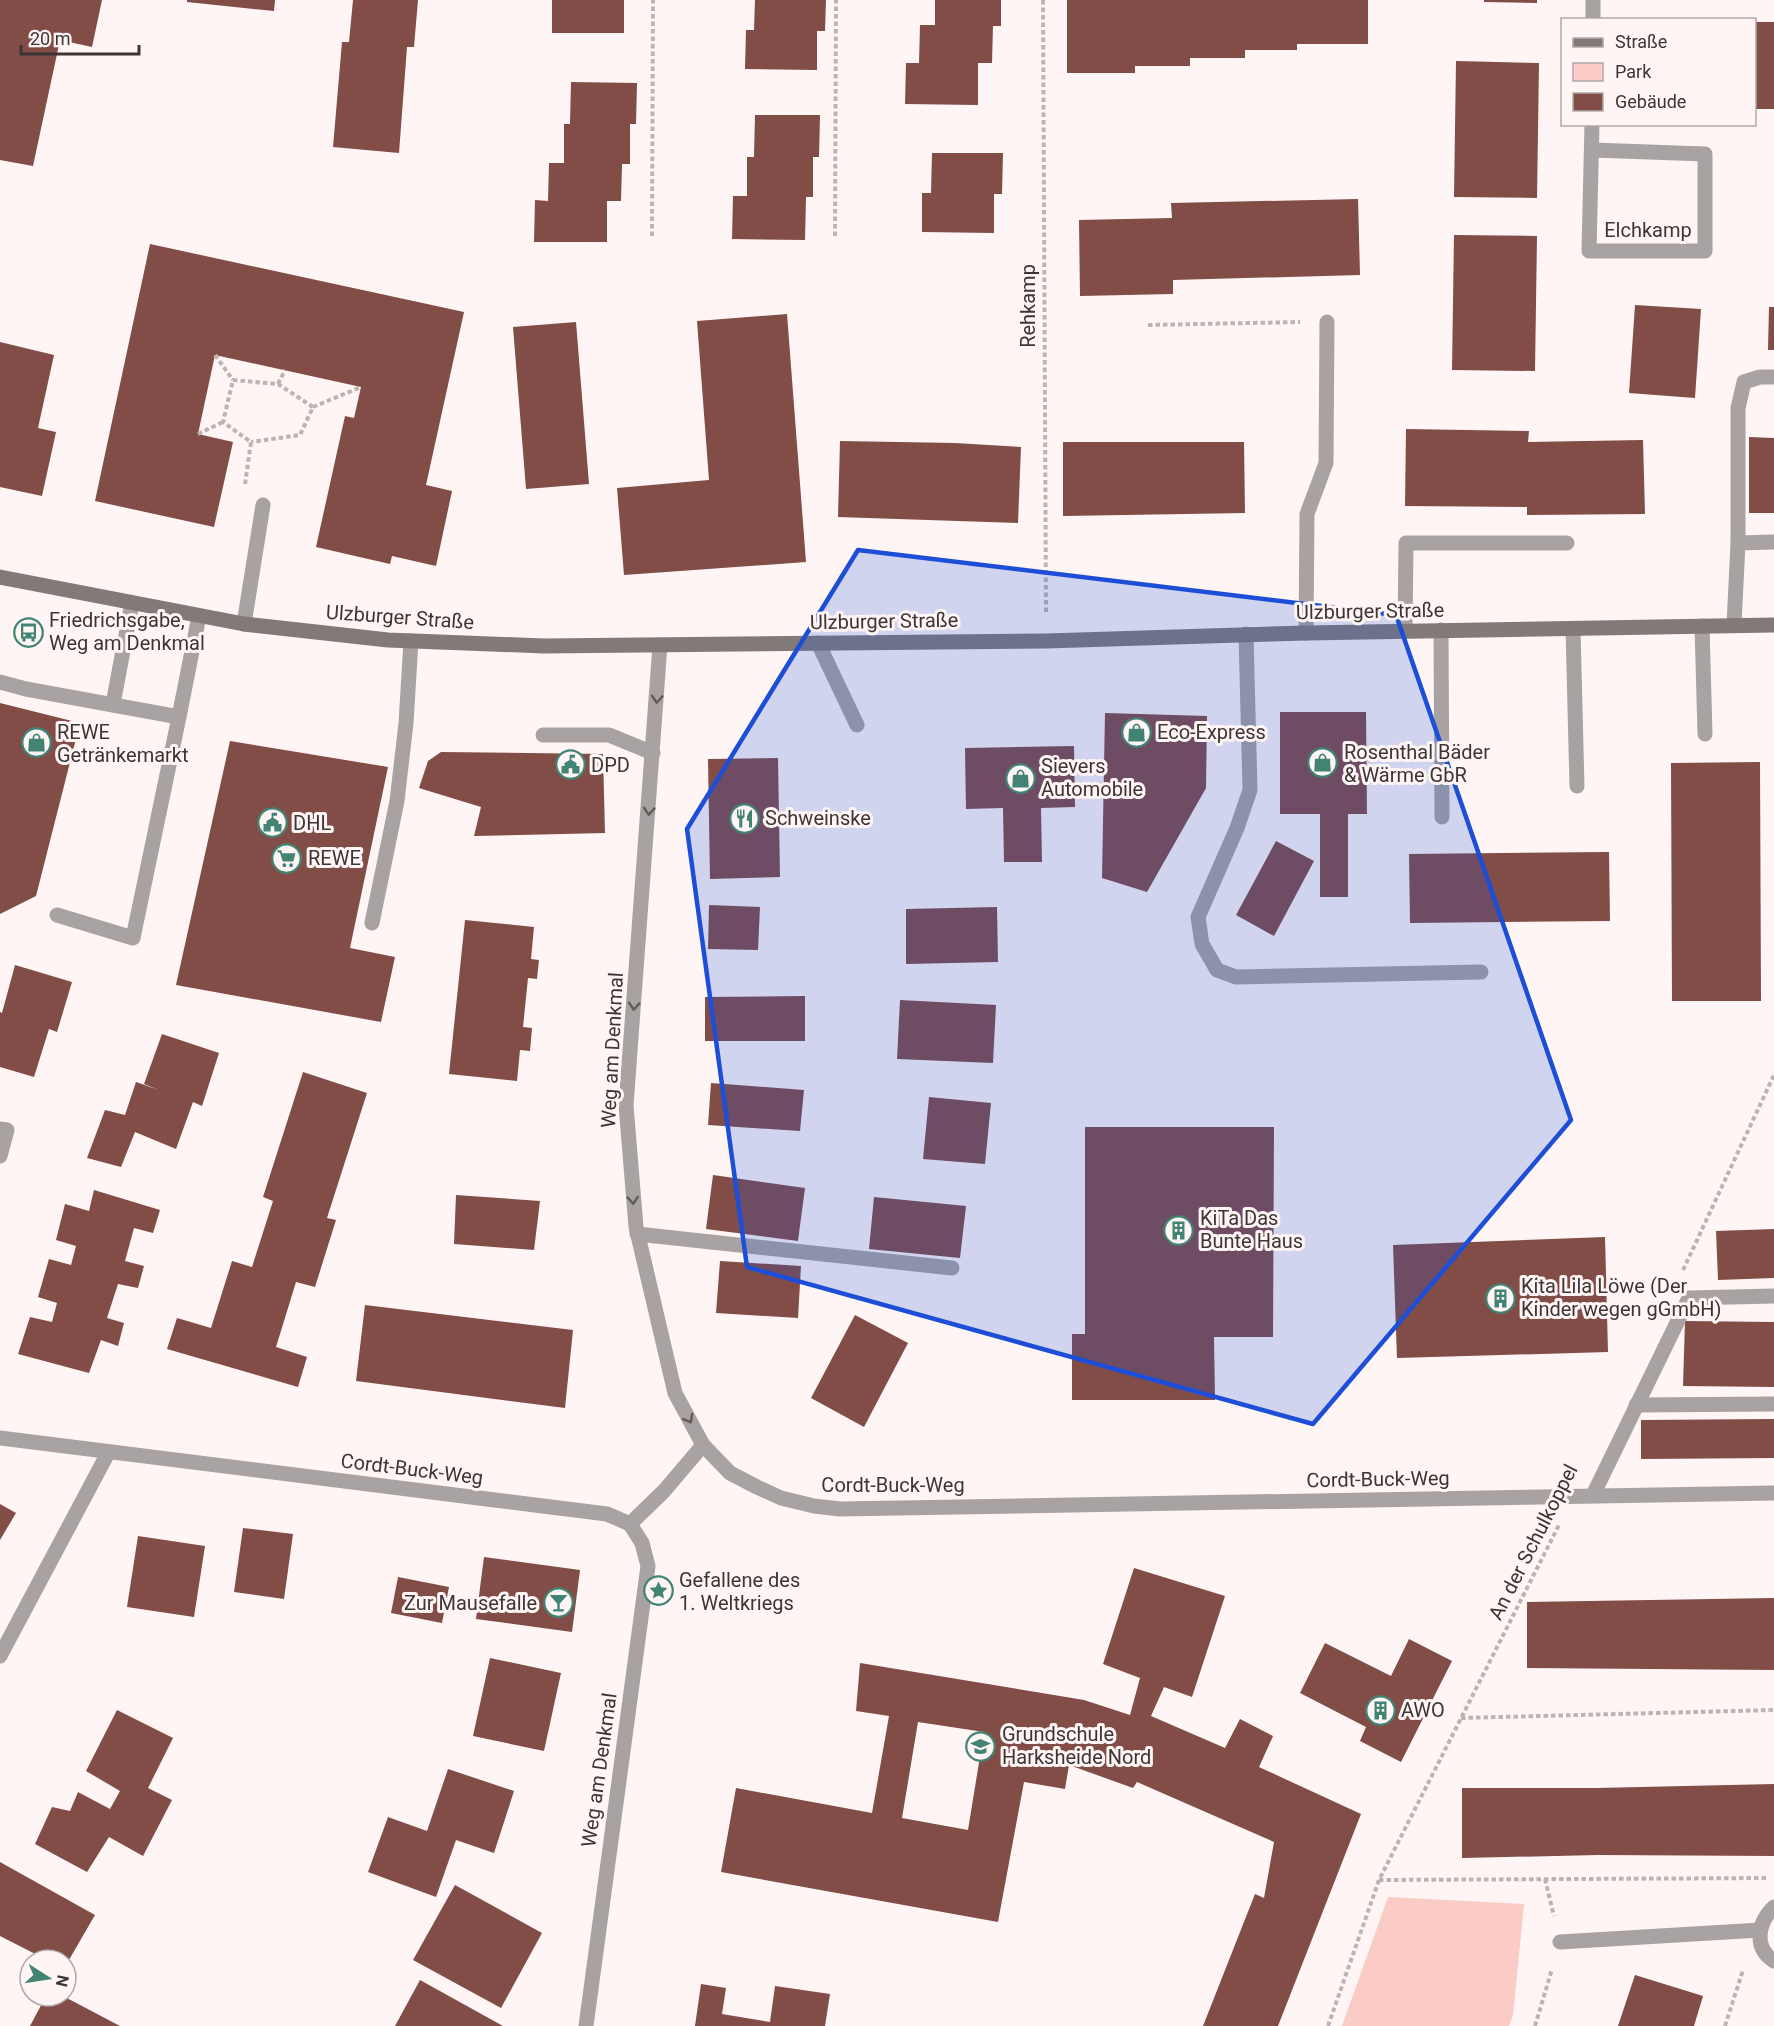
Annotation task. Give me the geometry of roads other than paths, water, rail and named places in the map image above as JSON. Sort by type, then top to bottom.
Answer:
[{"type":"main road","name":"Ulzburger Straße","points":[[0,577],[244,624],[388,640],[544,646],[1046,641],[1246,634],[1774,625]]},
{"type":"street","points":[[1593,0],[1593,18]]},
{"type":"street","name":"Elchkamp","points":[[1592,126],[1589,251],[1705,251],[1705,154],[1592,150]]},
{"type":"street","points":[[1306,633],[1308,514],[1326,463],[1328,322]]},
{"type":"street","points":[[1734,625],[1738,543],[1738,408],[1744,382],[1760,377],[1774,377]]},
{"type":"street","points":[[244,624],[264,505]]},
{"type":"street","points":[[1738,543],[1774,542]]},
{"type":"street","points":[[1405,631],[1406,543],[1567,543]]},
{"type":"street","points":[[113,704],[132,603]]},
{"type":"street","points":[[57,915],[133,938],[199,616]]},
{"type":"street","points":[[1702,626],[1705,734]]},
{"type":"street","points":[[1573,629],[1577,786]]},
{"type":"street","points":[[1441,630],[1442,817]]},
{"type":"street","points":[[1246,634],[1250,790],[1237,828],[1198,917],[1202,944],[1217,970],[1236,977],[1481,972]]},
{"type":"street","points":[[372,923],[397,801],[406,723],[411,640]]},
{"type":"street","points":[[818,643],[857,725]]},
{"type":"street","name":"Weg am Denkmal","points":[[660,645],[626,1105],[638,1234],[675,1393],[704,1445]]},
{"type":"street","points":[[0,682],[180,717]]},
{"type":"street","points":[[543,735],[609,735],[653,753]]},
{"type":"street","points":[[0,1129],[7,1130],[0,1156]]},
{"type":"street","points":[[638,1234],[952,1268]]},
{"type":"street","points":[[1593,1495],[1689,1298],[1774,1296]]},
{"type":"street","points":[[1636,1406],[1774,1404]]},
{"type":"street","name":"Cordt-Buck-Weg","points":[[0,1438],[608,1514],[630,1524]]},
{"type":"street","points":[[630,1524],[664,1491],[704,1445]]},
{"type":"street","name":"Cordt-Buck-Weg","points":[[704,1445],[730,1473],[757,1487],[781,1498],[814,1506],[840,1509],[1774,1493]]},
{"type":"street","points":[[0,1656],[108,1453]]},
{"type":"street","name":"Weg am Denkmal","points":[[586,2026],[648,1566],[642,1543],[630,1524]]},
{"type":"street","points":[[1774,1906],[1766,1914],[1760,1930],[1761,1944],[1767,1956],[1774,1961]]},
{"type":"street","points":[[1560,1942],[1760,1930]]},
{"type":"place","name":"Friedrichsgabe, Weg am Denkmal","points":[[28,632]]},
{"type":"place","name":"Eco-Express","points":[[1136,732]]},
{"type":"place","name":"REWE Getränkemarkt","points":[[36,743]]},
{"type":"place","name":"Rosenthal Bäder & Wärme GbR","points":[[1323,763]]},
{"type":"place","name":"DPD","points":[[570,765]]},
{"type":"place","name":"Sievers Automobile","points":[[1020,778]]},
{"type":"place","name":"Schweinske","points":[[744,818]]},
{"type":"place","name":"DHL","points":[[272,823]]},
{"type":"place","name":"REWE","points":[[287,858]]},
{"type":"place","name":"KiTa Das Bunte Haus","points":[[1179,1230]]},
{"type":"place","name":"Kita Lila Löwe (Der Kinder wegen gGmbH)","points":[[1500,1298]]},
{"type":"place","name":"Gefallene des 1. Weltkriegs","points":[[658,1591]]},
{"type":"place","name":"Zur Mausefalle","points":[[558,1603]]},
{"type":"place","name":"AWO","points":[[1380,1710]]},
{"type":"place","name":"Grundschule Harksheide Nord","points":[[981,1746]]}]
